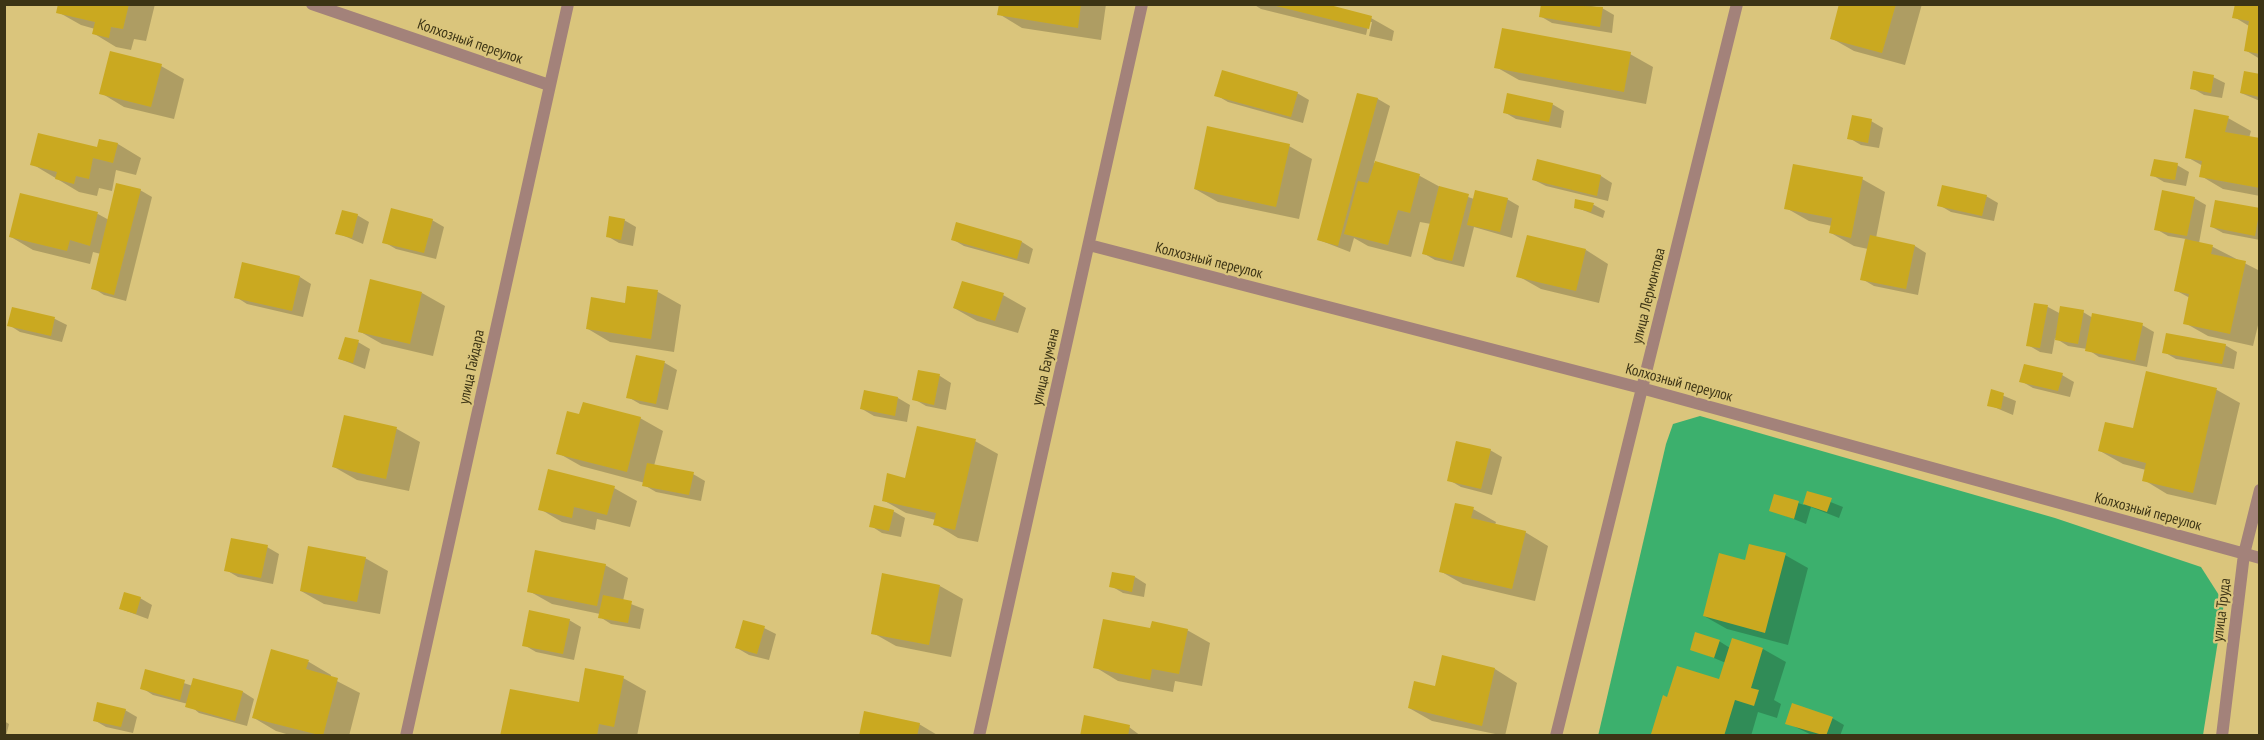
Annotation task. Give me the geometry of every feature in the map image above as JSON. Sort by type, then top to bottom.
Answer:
[{"type":"street","name":"Колхозный переулок","points":[[312,4],[549,85]]},
{"type":"street","name":"улица Гайдара","points":[[406,735],[568,4]]},
{"type":"street","name":"улица Баумана","points":[[979,735],[1142,4]]},
{"type":"street","name":"улица Лермонтова","points":[[1556,735],[1737,4]]},
{"type":"street","name":"Колхозный переулок","points":[[1089,245],[1641,387],[2259,558]]},
{"type":"street","name":"улица Труда","points":[[2222,735],[2244,554],[2259,490]]},
{"type":"green space","points":[[1700,416],[2055,518],[2201,567],[2224,603],[2203,735],[1598,736],[1666,444],[1673,424]]},
{"type":"building","points":[[58,4],[129,4],[123,29],[111,27],[109,38],[92,34],[95,22],[56,13]]},
{"type":"building","points":[[999,4],[1081,4],[1078,28],[997,15]]},
{"type":"building","points":[[1326,4],[1372,16],[1369,29],[1272,5]]},
{"type":"building","points":[[1541,4],[1603,7],[1600,27],[1539,17]]},
{"type":"building","points":[[1839,4],[1896,4],[1882,53],[1830,39]]},
{"type":"building","points":[[2235,4],[2260,4],[2260,54],[2244,51],[2249,21],[2232,18]]},
{"type":"building","points":[[1502,28],[1631,52],[1624,92],[1494,68]]},
{"type":"building","points":[[110,51],[162,64],[151,107],[99,94]]},
{"type":"building","points":[[1222,70],[1298,92],[1291,117],[1214,96]]},
{"type":"building","points":[[2193,71],[2214,75],[2211,93],[2190,89]]},
{"type":"building","points":[[2244,71],[2260,74],[2260,97],[2240,93]]},
{"type":"building","points":[[1357,93],[1378,98],[1338,246],[1317,240]]},
{"type":"building","points":[[1507,93],[1553,103],[1549,122],[1503,113]]},
{"type":"building","points":[[2194,109],[2229,116],[2225,132],[2260,138],[2260,188],[2199,177],[2202,161],[2185,158]]},
{"type":"building","points":[[1852,115],[1872,119],[1868,143],[1847,139]]},
{"type":"building","points":[[1207,126],[1290,144],[1276,207],[1194,189]]},
{"type":"building","points":[[38,133],[97,147],[99,139],[118,143],[113,163],[93,158],[89,179],[76,176],[74,184],[55,179],[57,172],[30,165]]},
{"type":"building","points":[[1537,159],[1601,175],[1597,196],[1532,180]]},
{"type":"building","points":[[2154,159],[2178,163],[2175,180],[2150,176]]},
{"type":"building","points":[[1375,161],[1420,174],[1410,213],[1398,210],[1388,245],[1344,234],[1358,181],[1368,183]]},
{"type":"building","points":[[1793,164],[1863,177],[1851,238],[1829,233],[1832,218],[1784,209]]},
{"type":"building","points":[[116,183],[141,189],[114,295],[91,289]]},
{"type":"building","points":[[1942,185],[1987,195],[1982,216],[1937,206]]},
{"type":"building","points":[[1439,186],[1469,194],[1452,261],[1422,254]]},
{"type":"building","points":[[1475,190],[1508,198],[1500,232],[1467,225]]},
{"type":"building","points":[[2162,190],[2195,197],[2187,236],[2154,230]]},
{"type":"building","points":[[20,193],[98,212],[90,246],[70,240],[67,251],[9,237]]},
{"type":"building","points":[[1575,199],[1594,203],[1591,212],[1574,208]]},
{"type":"building","points":[[2215,200],[2260,208],[2255,236],[2210,227]]},
{"type":"building","points":[[391,208],[433,219],[424,253],[382,243]]},
{"type":"building","points":[[342,210],[358,214],[352,238],[335,234]]},
{"type":"building","points":[[609,216],[625,219],[621,240],[606,237]]},
{"type":"building","points":[[956,222],[1022,241],[1017,259],[951,240]]},
{"type":"building","points":[[1527,235],[1586,249],[1576,291],[1516,277]]},
{"type":"building","points":[[1870,235],[1915,245],[1906,289],[1860,280]]},
{"type":"building","points":[[2185,239],[2213,245],[2211,254],[2246,261],[2230,334],[2183,324],[2189,294],[2174,291]]},
{"type":"building","points":[[242,262],[300,276],[292,311],[234,298]]},
{"type":"building","points":[[370,279],[422,292],[410,344],[358,332]]},
{"type":"building","points":[[962,281],[1004,293],[995,321],[953,308]]},
{"type":"building","points":[[627,286],[658,290],[651,339],[586,329],[591,297],[625,303]]},
{"type":"building","points":[[2034,303],[2048,305],[2040,348],[2026,346]]},
{"type":"building","points":[[2060,306],[2084,310],[2078,344],[2055,340]]},
{"type":"building","points":[[12,307],[55,317],[51,336],[7,326]]},
{"type":"building","points":[[2092,313],[2143,323],[2135,361],[2085,351]]},
{"type":"building","points":[[2166,333],[2226,344],[2222,364],[2162,353]]},
{"type":"building","points":[[345,337],[359,340],[353,363],[338,359]]},
{"type":"building","points":[[636,355],[665,361],[656,404],[626,398]]},
{"type":"building","points":[[2024,364],[2063,373],[2058,391],[2019,382]]},
{"type":"building","points":[[918,370],[940,374],[934,405],[912,400]]},
{"type":"building","points":[[2146,371],[2217,388],[2193,493],[2142,481],[2146,463],[2098,451],[2105,422],[2133,428]]},
{"type":"building","points":[[1991,389],[2004,393],[2001,409],[1987,406]]},
{"type":"building","points":[[864,390],[898,397],[895,416],[860,409]]},
{"type":"building","points":[[583,402],[641,417],[627,472],[556,454],[567,411],[579,414]]},
{"type":"building","points":[[344,415],[397,427],[386,479],[332,467]]},
{"type":"building","points":[[917,426],[976,439],[955,530],[933,525],[936,513],[882,501],[887,473],[905,478]]},
{"type":"building","points":[[1456,441],[1491,449],[1481,489],[1447,481]]},
{"type":"building","points":[[647,463],[694,472],[689,495],[642,486]]},
{"type":"building","points":[[548,469],[615,486],[607,515],[574,507],[572,518],[538,510]]},
{"type":"building","points":[[1807,491],[1832,498],[1827,512],[1803,504]]},
{"type":"building","points":[[1774,494],[1799,501],[1794,519],[1769,511]]},
{"type":"building","points":[[1455,503],[1474,507],[1471,518],[1526,531],[1512,589],[1439,572]]},
{"type":"building","points":[[874,505],[894,510],[889,531],[869,527]]},
{"type":"building","points":[[231,538],[268,545],[261,578],[224,571]]},
{"type":"building","points":[[1749,544],[1786,553],[1765,633],[1703,616],[1719,553],[1745,560]]},
{"type":"building","points":[[308,546],[366,557],[357,602],[300,591]]},
{"type":"building","points":[[535,550],[606,564],[597,606],[527,592]]},
{"type":"building","points":[[1112,572],[1135,576],[1132,592],[1109,587]]},
{"type":"building","points":[[882,573],[940,585],[929,645],[871,634]]},
{"type":"building","points":[[124,592],[141,597],[136,614],[119,609]]},
{"type":"building","points":[[603,595],[632,601],[628,623],[598,618]]},
{"type":"building","points":[[529,610],[570,619],[563,654],[522,646]]},
{"type":"building","points":[[1103,619],[1150,628],[1152,621],[1188,629],[1179,674],[1152,669],[1150,680],[1093,668]]},
{"type":"building","points":[[743,620],[765,626],[757,654],[735,648]]},
{"type":"building","points":[[1695,632],[1720,640],[1714,658],[1690,650]]},
{"type":"building","points":[[1732,638],[1763,648],[1751,688],[1759,690],[1754,706],[1735,700],[1724,736],[1651,734],[1663,695],[1667,697],[1677,666],[1719,679]]},
{"type":"building","points":[[271,649],[309,660],[306,669],[338,678],[323,736],[252,718]]},
{"type":"building","points":[[1442,655],[1495,668],[1482,726],[1408,708],[1414,681],[1435,686]]},
{"type":"building","points":[[585,668],[624,676],[614,727],[599,724],[597,736],[500,736],[510,689],[579,702]]},
{"type":"building","points":[[145,669],[185,680],[180,700],[140,689]]},
{"type":"building","points":[[193,678],[243,691],[235,721],[185,707]]},
{"type":"building","points":[[97,702],[126,709],[121,727],[93,721]]},
{"type":"building","points":[[1792,703],[1833,717],[1826,736],[1785,724]]},
{"type":"building","points":[[864,711],[920,723],[917,736],[859,736]]},
{"type":"building","points":[[1084,715],[1130,725],[1128,736],[1080,736]]}]
